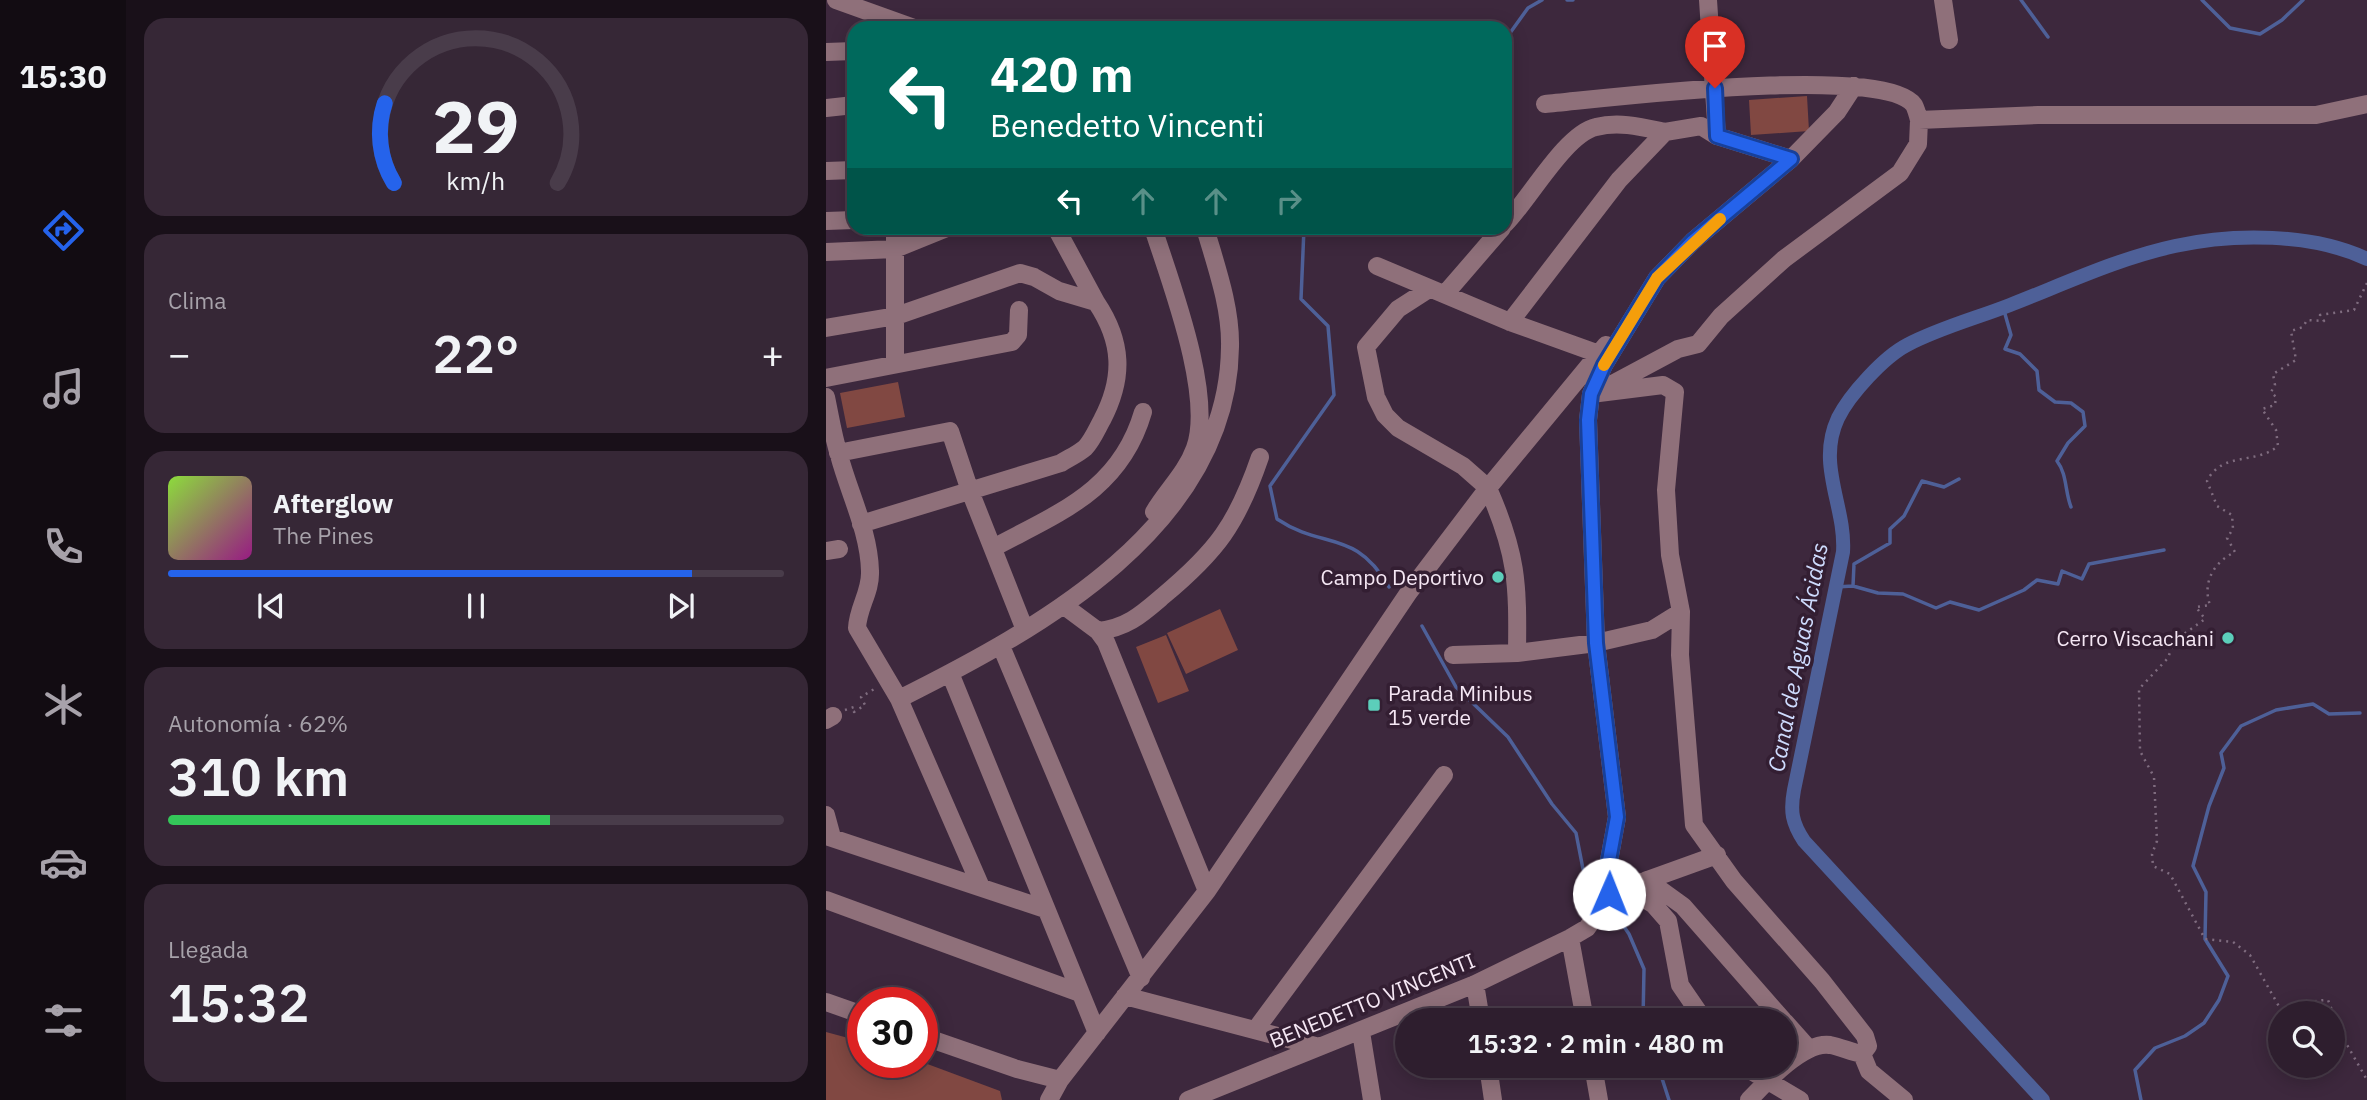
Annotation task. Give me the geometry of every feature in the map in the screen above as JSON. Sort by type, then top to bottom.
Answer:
[{"type":"street","points":[[836,0],[894,21]]},
{"type":"street","points":[[1709,0],[1717,136]]},
{"type":"street","points":[[1943,0],[1949,40]]},
{"type":"street","points":[[826,52],[847,51]]},
{"type":"street","points":[[1049,1100],[1060,1080],[1207,891],[1409,592],[1488,488],[1607,350],[1657,278],[1693,241],[1791,159],[1837,112],[1854,86]]},
{"type":"street","points":[[1545,104],[1715,88],[1854,86],[1902,97],[1913,104],[1919,120],[1918,144],[1900,173],[1784,258],[1721,317],[1698,344],[1678,349],[1591,394]]},
{"type":"street","points":[[1919,120],[2076,114],[2316,115],[2367,104]]},
{"type":"street","points":[[826,108],[847,106]]},
{"type":"street","points":[[1512,215],[1575,138],[1594,127],[1623,124],[1665,132],[1701,126],[1717,136],[1791,159]]},
{"type":"street","points":[[1510,322],[1619,180],[1665,132]]},
{"type":"street","points":[[826,171],[847,170]]},
{"type":"street","points":[[826,221],[847,220]]},
{"type":"street","points":[[895,235],[895,363]]},
{"type":"street","points":[[826,252],[895,249],[930,235]]},
{"type":"street","points":[[861,524],[1061,463],[1085,448],[1096,432],[1117,385],[1120,359],[1109,321],[1060,235]]},
{"type":"street","points":[[1147,535],[1156,509],[1182,474],[1191,456],[1199,427],[1194,362],[1155,235]]},
{"type":"street","points":[[899,699],[1001,646],[1063,606],[1147,535],[1180,497],[1200,467],[1213,439],[1227,385],[1228,317],[1207,235]]},
{"type":"street","points":[[1494,235],[1437,291],[1398,309],[1366,347],[1376,397],[1385,415],[1398,428],[1463,466],[1488,488],[1506,527],[1515,561],[1517,653]]},
{"type":"street","points":[[1377,266],[1510,322],[1607,350]]},
{"type":"street","points":[[826,328],[896,316],[1020,273],[1034,276],[1059,290],[1097,302]]},
{"type":"street","points":[[826,378],[1012,342],[1018,335],[1019,310]]},
{"type":"street","points":[[1607,350],[1591,394],[1588,420],[1596,643],[1617,817],[1608,866],[1609,894],[1717,855]]},
{"type":"street","points":[[1591,394],[1664,385],[1675,392],[1666,490],[1670,555],[1681,612],[1680,655],[1694,825],[1734,881],[1822,981],[1865,1036],[1868,1045],[1862,1054]]},
{"type":"street","points":[[826,397],[838,453],[861,524],[870,566],[871,586],[858,618],[857,628],[899,699],[981,887]]},
{"type":"street","points":[[993,548],[1081,501],[1098,487],[1126,453],[1143,412]]},
{"type":"street","points":[[838,453],[950,431],[970,491],[1025,630]]},
{"type":"street","points":[[1098,631],[1118,629],[1133,622],[1202,564],[1228,532],[1245,500],[1260,457]]},
{"type":"street","points":[[1063,606],[1098,631],[1106,642],[1207,891]]},
{"type":"street","points":[[1452,655],[1517,653],[1596,643],[1652,630],[1681,612]]},
{"type":"street","points":[[1001,646],[1141,978]]},
{"type":"street","points":[[950,673],[1097,1033]]},
{"type":"street","points":[[1256,1030],[1444,775]]},
{"type":"street","points":[[826,815],[829,836],[1045,909]]},
{"type":"street","points":[[1647,880],[1683,906],[1773,1008]]},
{"type":"street","points":[[1627,888],[1654,905],[1668,921],[1680,985],[1696,1008]]},
{"type":"street","name":"BENEDETTO VINCENTI","points":[[1188,1100],[1475,984],[1570,939],[1587,928],[1609,894]]},
{"type":"street","points":[[826,900],[1080,993]]},
{"type":"street","points":[[1570,939],[1583,1008]]},
{"type":"street","points":[[1475,984],[1479,1008]]},
{"type":"street","points":[[1125,996],[1319,1047]]},
{"type":"street","points":[[826,1002],[847,1009]]},
{"type":"street","points":[[1361,1032],[1372,1100]]},
{"type":"street","points":[[1797,1036],[1809,1049]]},
{"type":"street","points":[[938,1042],[1017,1069],[1060,1080]]},
{"type":"street","points":[[1749,1100],[1809,1049],[1829,1045],[1862,1054]]},
{"type":"street","points":[[1862,1054],[1869,1071],[1904,1100]]},
{"type":"street","points":[[1490,1078],[1493,1100]]},
{"type":"street","points":[[1595,1078],[1600,1100]]},
{"type":"street","points":[[1761,1078],[1800,1100]]},
{"type":"path","points":[[2367,283],[2354,310],[2320,314],[2325,321],[2307,320],[2303,327],[2291,331],[2296,360],[2273,374],[2275,385],[2271,392],[2276,397],[2276,405],[2262,409],[2276,430],[2278,446],[2270,454],[2223,462],[2212,469],[2207,481],[2217,506],[2232,515],[2233,529],[2227,538],[2235,552],[2219,559],[2206,590],[2210,605],[2196,607],[2205,619],[2174,641],[2168,658],[2138,689],[2140,751],[2154,777],[2157,841],[2152,854],[2153,866],[2170,874],[2205,939],[2232,942],[2250,955],[2281,1010],[2300,1007],[2312,1000],[2328,1000],[2342,1036],[2367,1080]]},
{"type":"path","points":[[830,718],[853,707],[854,712],[865,705],[861,697],[888,681]]},
{"type":"shaded area","points":[[1807,96],[1809,131],[1751,135],[1749,100]]},
{"type":"shaded area","points":[[898,382],[905,417],[847,428],[840,393]]},
{"type":"shaded area","points":[[1220,609],[1238,650],[1186,674],[1167,633]]},
{"type":"shaded area","points":[[1166,635],[1189,691],[1158,703],[1136,647]]},
{"type":"shaded area","points":[[826,1032],[847,1038],[847,1078],[938,1078],[938,1068],[1000,1091],[1002,1100],[826,1100]]},
{"type":"waterway","points":[[1512,30],[1528,8],[1542,0]]},
{"type":"waterway","points":[[1567,0],[1573,0]]},
{"type":"waterway","points":[[2021,0],[2048,37]]},
{"type":"waterway","points":[[2202,0],[2230,28],[2260,34],[2282,20],[2303,0]]},
{"type":"waterway","points":[[1304,235],[1301,299],[1328,326],[1334,395],[1270,486],[1277,519],[1309,534],[1351,548],[1376,568],[1389,587]]},
{"type":"waterway","name":"Canal de Aguas Ácidas","points":[[2043,1100],[1804,841],[1795,822],[1792,811],[1794,790],[1843,552],[1843,535],[1833,485],[1830,452],[1838,418],[1868,377],[1907,345],[2133,257],[2198,242],[2272,238],[2322,244],[2367,259]]},
{"type":"waterway","points":[[2003,307],[2011,335],[2005,349],[2020,354],[2037,371],[2039,390],[2055,402],[2071,403],[2083,412],[2085,426],[2068,443],[2057,461],[2063,472],[2071,507]]},
{"type":"waterway","points":[[1853,586],[1854,564],[1890,543],[1890,529],[1904,516],[1922,481],[1944,487],[1959,479]]},
{"type":"waterway","points":[[1836,587],[1853,586],[1878,593],[1903,594],[1936,608],[1950,602],[1979,610],[2024,590],[2037,580],[2058,584],[2062,571],[2082,579],[2089,564],[2164,550]]},
{"type":"waterway","points":[[1422,626],[1456,687],[1508,737],[1552,804],[1576,833],[1583,869],[1599,891]]},
{"type":"waterway","points":[[2141,1100],[2135,1070],[2155,1048],[2185,1036],[2204,1023],[2219,1000],[2228,976],[2205,939],[2206,892],[2193,866],[2209,806],[2224,768],[2221,753],[2241,726],[2276,710],[2313,704],[2329,714],[2360,713]]},
{"type":"waterway","points":[[1612,909],[1629,934],[1644,969],[1643,1008]]},
{"type":"waterway","points":[[1662,1078],[1669,1100]]},
{"type":"slow traffic","points":[[1604,365],[1657,278],[1693,241],[1720,219]]},
{"type":"place","name":"Campo Deportivo","points":[[1498,577]]},
{"type":"place","name":"Cerro Viscachani","points":[[2228,638]]},
{"type":"place","name":"Parada Minibus 15 verde","points":[[1374,705]]},
{"type":"route","points":[[1609,894],[1608,866],[1617,817],[1596,643],[1588,420],[1591,394],[1604,365],[1657,278],[1693,241],[1791,159],[1717,136],[1715,88]]}]
